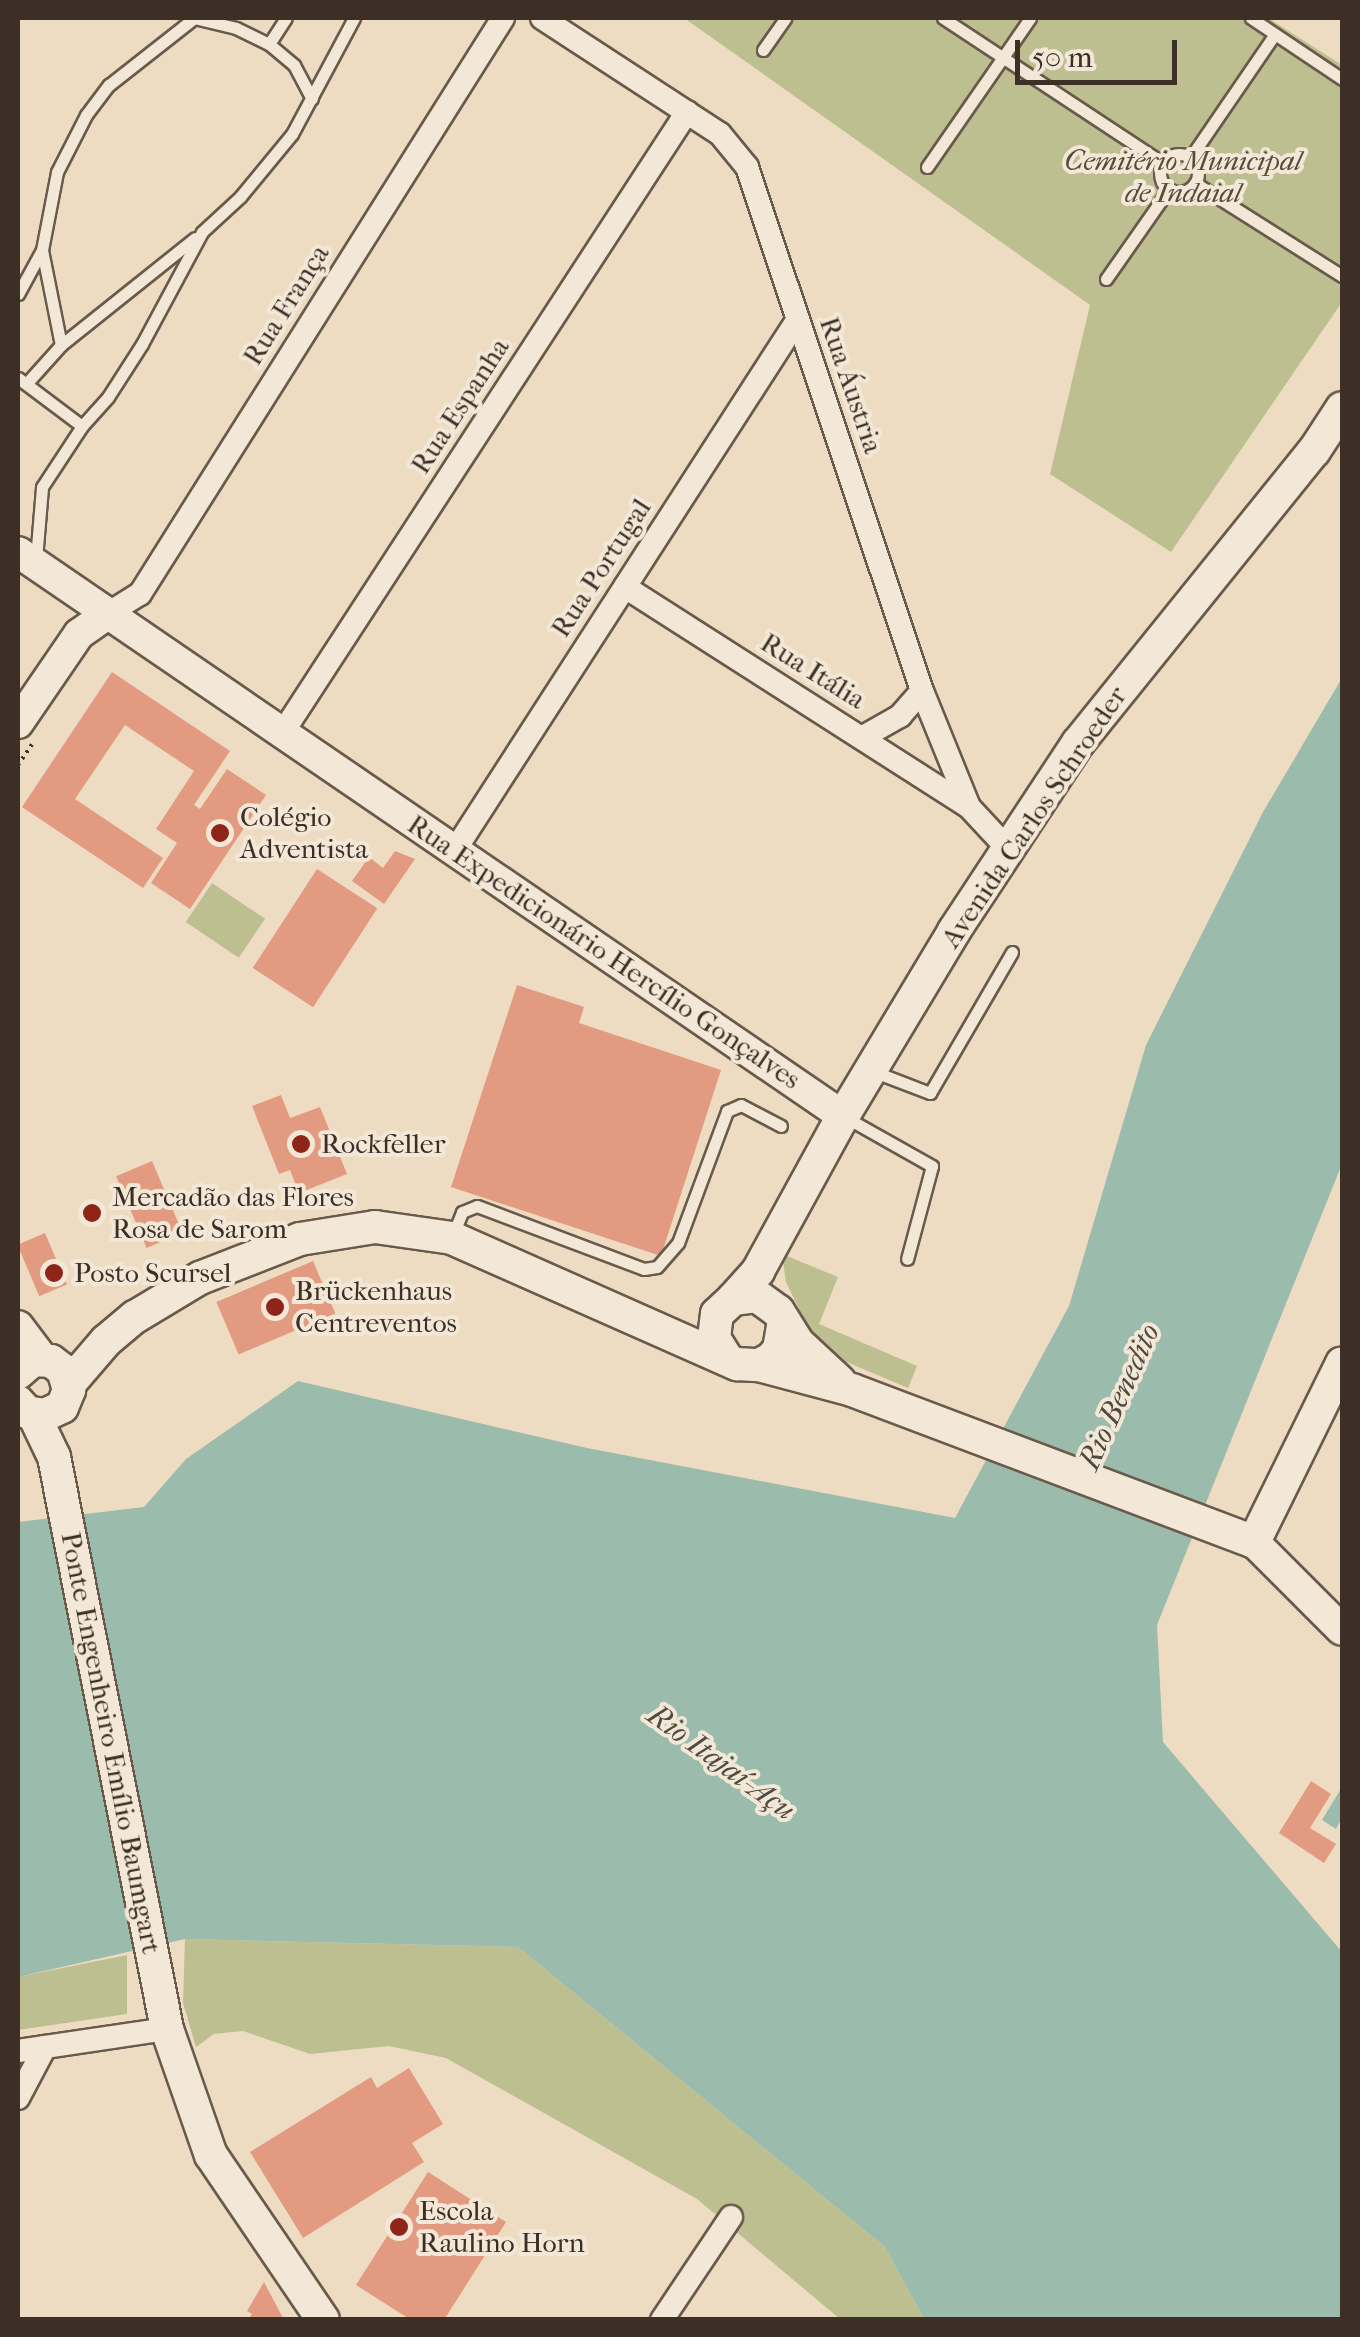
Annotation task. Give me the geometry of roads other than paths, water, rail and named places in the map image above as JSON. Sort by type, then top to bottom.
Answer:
[{"type":"main road","name":"Avenida Carlos Schroeder","points":[[729,1302],[768,1254],[871,1070],[1008,848],[1088,730],[1314,451],[1342,408]]},
{"type":"main road","points":[[34,1387],[106,1341],[160,1299],[200,1278],[300,1239],[375,1227],[452,1238],[726,1359],[852,1390],[1254,1542],[1342,1363]]},
{"type":"main road","points":[[759,1365],[779,1348],[781,1317],[766,1274],[768,1254]]},
{"type":"main road","points":[[628,1314],[677,1319],[757,1296],[781,1317],[815,1362],[852,1390]]},
{"type":"main road","points":[[726,1359],[718,1350],[713,1326],[729,1302]]},
{"type":"main road","name":"Ponte Engenheiro Emílio Baumgart","points":[[34,1387],[56,1467],[168,2029],[211,2155],[316,2316]]},
{"type":"street","name":"Rua França","points":[[109,613],[140,594],[503,18]]},
{"type":"street","name":"Rua Áustria","points":[[542,18],[720,134],[747,167],[922,691],[969,807],[1008,848]]},
{"type":"street","name":"Rua Espanha","points":[[283,732],[687,112]]},
{"type":"street","name":"Rua Portugal","points":[[454,850],[798,318]]},
{"type":"street","name":"Rua Expedicionário Hercílio Gonçalves","points":[[27,558],[843,1116]]},
{"type":"street","name":"Rua Itália","points":[[625,587],[969,807]]},
{"type":"street","points":[[18,723],[79,634],[109,613]]},
{"type":"street","points":[[862,737],[900,716],[922,691]]},
{"type":"street","points":[[18,1326],[34,1387]]},
{"type":"street","points":[[1254,1542],[1342,1630]]},
{"type":"street","points":[[18,2050],[168,2029]]},
{"type":"street","points":[[18,2098],[45,2046]]},
{"type":"street","points":[[662,2320],[731,2217]]},
{"type":"lane","points":[[18,294],[42,250],[57,172],[86,115],[109,85],[194,18],[236,28],[269,44],[294,65],[312,99]]},
{"type":"lane","points":[[269,44],[286,18]]},
{"type":"lane","points":[[82,426],[22,381],[61,344],[240,197],[292,134],[354,18]]},
{"type":"lane","points":[[763,50],[785,18]]},
{"type":"lane","points":[[943,18],[1163,163]]},
{"type":"lane","points":[[927,166],[1030,18]]},
{"type":"lane","points":[[1251,18],[1342,79]]},
{"type":"lane","points":[[1190,158],[1276,34]]},
{"type":"lane","points":[[1172,155],[1190,158],[1198,172],[1195,183],[1180,192],[1168,189],[1161,180],[1163,163],[1172,155]]},
{"type":"lane","points":[[1195,183],[1342,276]]},
{"type":"lane","points":[[1106,279],[1168,189]]},
{"type":"lane","points":[[27,558],[42,486],[142,344],[202,232]]},
{"type":"lane","points":[[42,250],[61,344]]},
{"type":"lane","points":[[871,1070],[930,1093],[1012,952]]},
{"type":"lane","points":[[452,1238],[462,1212],[478,1206],[644,1269],[657,1267],[678,1244],[727,1111],[741,1105],[780,1126]]},
{"type":"lane","points":[[843,1116],[932,1166],[907,1258]]},
{"type":"water","points":[[1342,678],[1342,1164],[1157,1625],[1163,1742],[1342,1952],[1342,2319],[924,2319],[885,2247],[518,1947],[185,1939],[18,1977],[18,1522],[144,1507],[186,1459],[298,1381],[587,1448],[955,1518],[1069,1306],[1146,1045],[1263,812]]},
{"type":"water","points":[[1342,1787],[1342,1818],[1336,1829],[1322,1820]]},
{"type":"place","name":"Colégio Adventista","points":[[220,833]]},
{"type":"place","name":"Rockfeller","points":[[301,1144]]},
{"type":"place","name":"Mercadão das Flores Rosa de Sarom","points":[[92,1213]]},
{"type":"place","name":"Posto Scursel","points":[[54,1273]]},
{"type":"place","name":"Brückenhaus Centreventos","points":[[275,1307]]},
{"type":"place","name":"Escola Raulino Horn","points":[[399,2227]]},
{"type":"park label","name":"Cemitério Municipal de Indaial","points":[[1183,177]]},
{"type":"water label","name":"Rio Benedito","points":[[1120,1397]]},
{"type":"water label","name":"Rio Itajaí-Açu","points":[[721,1763]]}]
